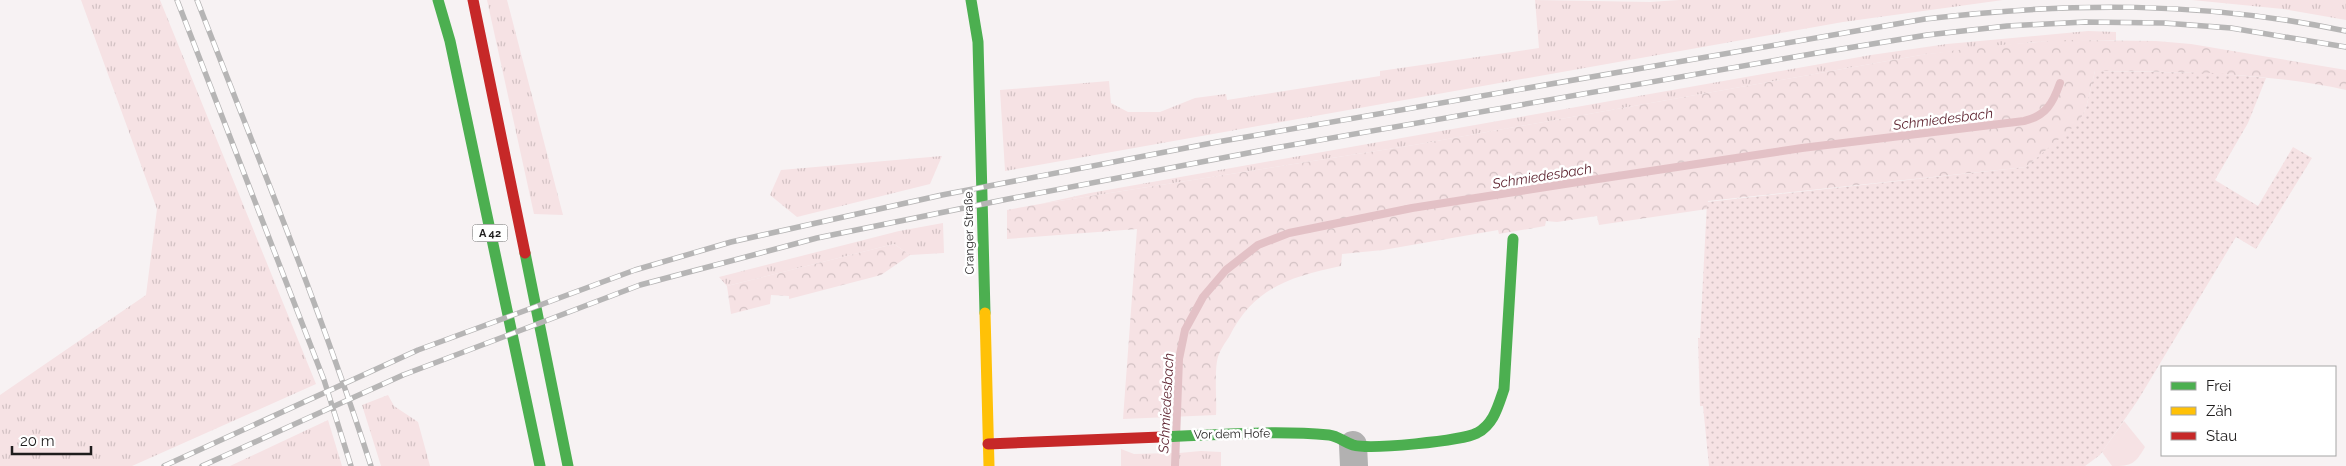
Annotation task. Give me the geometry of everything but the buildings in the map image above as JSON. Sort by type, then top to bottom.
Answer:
[{"type":"main road","name":"A 42","points":[[438,0],[450,41],[540,466]]},
{"type":"main road","name":"A 42","points":[[473,0],[568,466]]},
{"type":"main road","name":"Cranger Straße","points":[[972,0],[978,42],[989,466]]},
{"type":"main road","name":"Vor dem Hofe","points":[[988,444],[1263,432],[1331,435],[1343,439],[1354,456],[1378,446],[1465,438],[1479,432],[1489,424],[1497,410],[1504,389],[1513,239]]},
{"type":"green space","points":[[81,0],[160,0],[316,384],[132,466],[0,466],[0,395],[146,295],[157,209]]},
{"type":"green space","points":[[487,0],[507,0],[563,215],[534,214]]},
{"type":"green space","points":[[1535,0],[1650,2],[1679,0],[2003,0],[1843,22],[1005,171],[1000,90],[1109,81],[1111,103],[1128,112],[1160,112],[1195,98],[1226,94],[1227,100],[1380,76],[1380,71],[1539,48]]},
{"type":"green space","points":[[2192,0],[2346,0],[2346,20],[2283,9]]},
{"type":"green space","points":[[2088,31],[2116,32],[2116,40],[2034,42],[1921,55],[1414,145],[1040,204],[1090,193],[1871,55],[1947,44]]},
{"type":"green space","points":[[2062,40],[2156,41],[2191,44],[2346,70],[2346,90],[2253,76],[2095,71],[2086,108],[2079,123],[2026,167],[1708,201],[1707,209],[1599,225],[1597,216],[1557,222],[1546,221],[1545,226],[1499,234],[1498,230],[1383,250],[1342,254],[1341,266],[1305,275],[1275,287],[1250,306],[1239,320],[1218,357],[1216,370],[1216,415],[1123,419],[1137,229],[1007,239],[1007,210],[1414,145],[1921,55],[1988,46]]},
{"type":"green space","points":[[2095,71],[2214,73],[2266,78],[2248,123],[2215,180],[2258,206],[2293,147],[2312,158],[2256,249],[2236,237],[2138,400],[2100,455],[2085,466],[1709,466],[1703,406],[1700,406],[1698,338],[1700,338],[1707,202],[2026,167],[2079,122],[2086,108]]},
{"type":"green space","points":[[942,156],[930,184],[797,217],[770,195],[781,170]]},
{"type":"green space","points":[[943,223],[944,253],[910,255],[894,244],[727,286],[719,277],[899,231]]},
{"type":"green space","points":[[894,244],[910,255],[881,275],[789,299],[789,296],[771,295],[770,304],[731,314],[727,286]]},
{"type":"green space","points":[[388,395],[394,406],[418,422],[430,466],[381,466],[362,405]]},
{"type":"green space","points":[[328,420],[342,466],[230,466]]},
{"type":"green space","points":[[2124,421],[2145,447],[2132,463],[2112,466],[2102,452]]},
{"type":"green space","points":[[1121,449],[1134,454],[1172,453],[1172,466],[1121,466]]},
{"type":"green space","points":[[1221,452],[1221,466],[1178,466],[1179,453]]},
{"type":"waterway","name":"Schmiedesbach","points":[[1175,466],[1179,359],[1185,330],[1203,297],[1226,270],[1258,245],[1289,233],[1412,208],[1802,148],[2024,121],[2038,116],[2048,108],[2055,97],[2060,83]]},
{"type":"railway","points":[[177,0],[324,380],[351,466]]},
{"type":"railway","points":[[197,0],[331,348],[371,466]]},
{"type":"railway","points":[[164,466],[418,350],[635,270],[731,242],[942,195],[1217,142],[1925,19],[2031,9],[2136,7],[2240,14],[2346,31]]},
{"type":"railway","points":[[202,466],[403,375],[640,285],[817,238],[1008,199],[1269,149],[1927,35],[2007,26],[2085,22],[2164,23],[2231,28],[2346,47]]},
{"type":"traffic: fast","points":[[438,0],[450,41],[540,466]]},
{"type":"traffic: fast","points":[[971,0],[978,42],[985,313]]},
{"type":"traffic: fast","points":[[1161,437],[1287,433],[1332,436],[1353,445],[1395,446],[1435,442],[1477,433],[1488,425],[1504,389],[1513,239]]},
{"type":"traffic: fast","points":[[525,253],[568,466]]},
{"type":"traffic: slow","points":[[985,313],[989,466]]},
{"type":"traffic: jam","points":[[473,0],[525,253]]},
{"type":"traffic: jam","points":[[988,444],[1161,437]]}]
